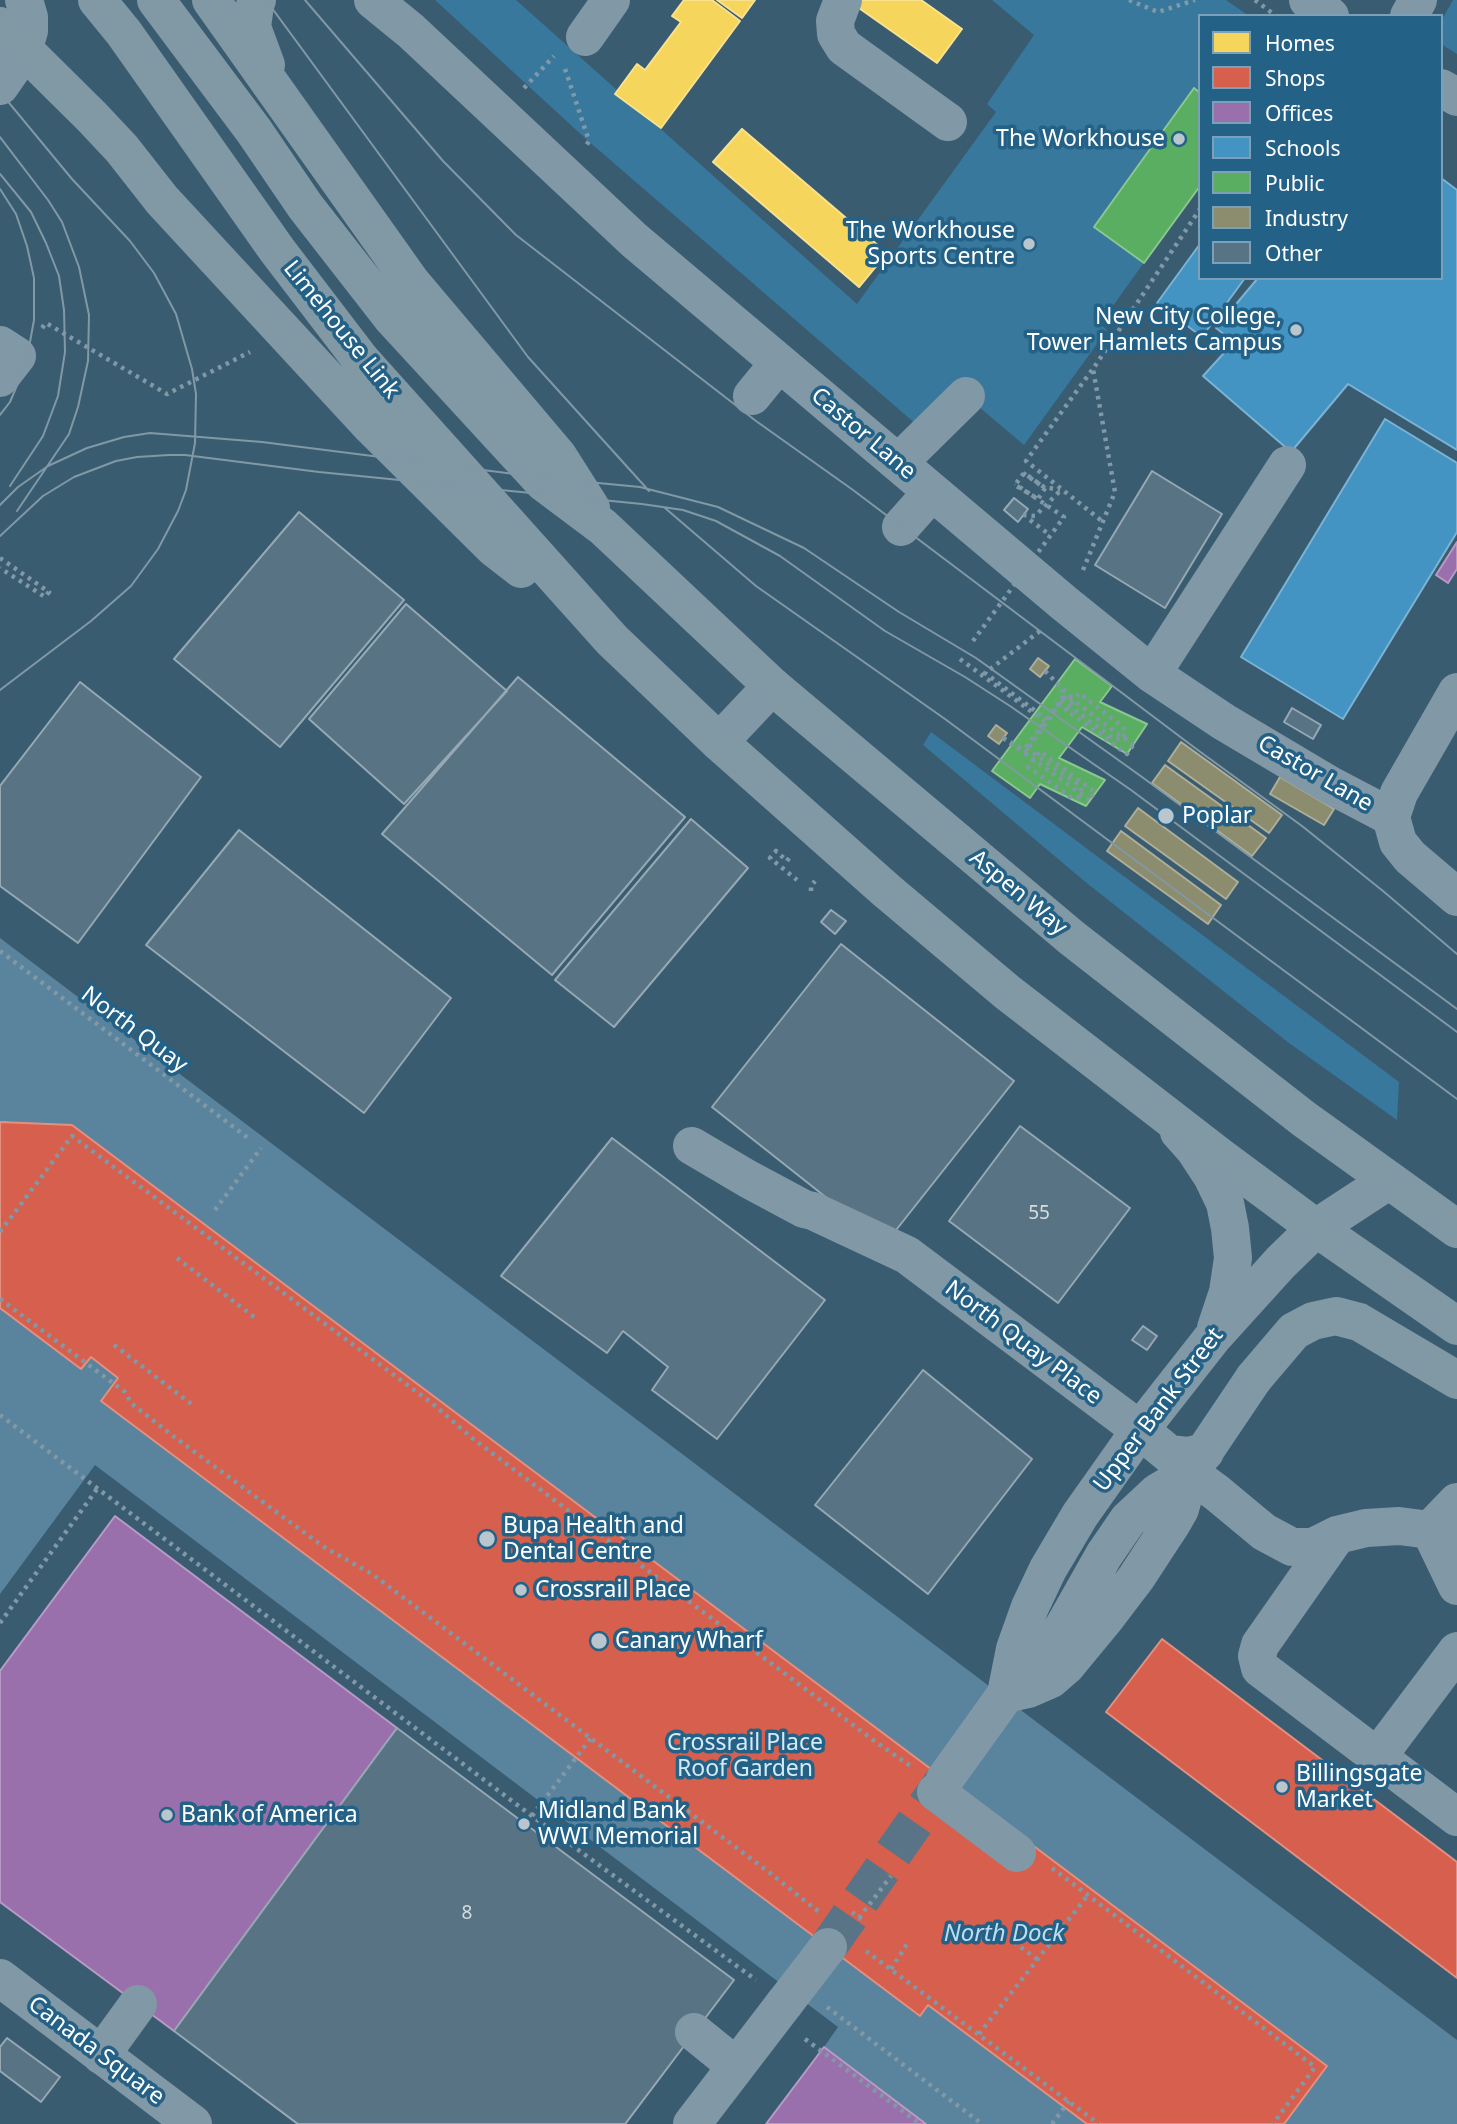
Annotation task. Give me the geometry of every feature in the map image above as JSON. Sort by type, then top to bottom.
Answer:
[{"type":"highway","name":"Limehouse Link","points":[[97,0],[124,33],[277,250],[361,360],[612,640]]},
{"type":"highway","name":"Limehouse Link","points":[[156,0],[254,131],[305,206],[393,319],[542,482],[603,527]]},
{"type":"highway","points":[[211,0],[411,282],[558,456],[603,527]]},
{"type":"highway","points":[[257,0],[252,27],[276,94]]},
{"type":"highway","points":[[12,37],[122,149],[162,200],[371,426],[494,548],[612,640],[719,742],[887,891],[1007,992],[1316,1228],[1457,1326]]},
{"type":"highway","name":"Aspen Way","points":[[603,527],[772,686],[1072,938],[1304,1119],[1457,1229]]},
{"type":"highway","points":[[1254,1378],[1294,1331],[1313,1321],[1336,1316],[1359,1321],[1457,1380]]},
{"type":"street","points":[[0,86],[12,71],[12,37],[29,32],[29,17],[24,0]]},
{"type":"street","name":"Castor Lane","points":[[373,0],[411,31],[634,240],[1063,603],[1152,674],[1247,736],[1391,817]]},
{"type":"street","points":[[572,44],[611,0]]},
{"type":"street","points":[[843,0],[835,21],[836,34],[844,47],[948,122]]},
{"type":"street","points":[[1308,0],[1327,14]]},
{"type":"street","points":[[752,396],[779,363]]},
{"type":"street","points":[[898,463],[966,396]]},
{"type":"street","points":[[1152,674],[1287,465]]},
{"type":"street","points":[[901,527],[932,492]]},
{"type":"street","points":[[719,742],[772,686]]},
{"type":"street","points":[[1457,692],[1399,793],[1391,817],[1398,842],[1410,857],[1457,897]]},
{"type":"street","points":[[1150,1102],[1195,1150],[1225,1203],[1233,1258],[1228,1292],[1213,1336]]},
{"type":"street","name":"North Quay Place","points":[[692,1146],[748,1180],[804,1209],[906,1255],[1169,1454],[1188,1457],[1197,1462]]},
{"type":"street","name":"Upper Bank Street","points":[[1017,1691],[1014,1650],[1030,1606],[1080,1515],[1140,1430],[1213,1336],[1281,1262],[1316,1228],[1388,1181]]},
{"type":"street","points":[[1032,1858],[933,1781],[1017,1691],[1128,1520],[1158,1492],[1197,1462],[1254,1378]]},
{"type":"street","points":[[1197,1462],[1264,1532],[1292,1547],[1313,1547],[1337,1535],[1366,1528],[1399,1526],[1444,1536]]},
{"type":"street","points":[[1457,1502],[1444,1536],[1457,1586]]},
{"type":"street","points":[[1337,1535],[1260,1644],[1257,1656],[1260,1668],[1457,1817]]},
{"type":"street","points":[[1378,1756],[1457,1651]]},
{"type":"street","points":[[692,2124],[736,2066],[773,2001],[826,1931]]},
{"type":"street","name":"Canada Square","points":[[0,1978],[193,2124]]},
{"type":"street","points":[[101,2055],[138,2004]]},
{"type":"street","points":[[694,2032],[736,2066]]},
{"type":"path","points":[[1129,0],[1158,12],[1195,0]]},
{"type":"path","points":[[1255,0],[1273,14]]},
{"type":"path","points":[[520,93],[572,44]]},
{"type":"path","points":[[572,44],[589,141],[582,150]]},
{"type":"path","points":[[1102,521],[1026,461],[1093,369],[1198,212]]},
{"type":"path","points":[[6,360],[46,323],[167,394],[257,348]]},
{"type":"path","points":[[1081,576],[1115,492],[1093,369]]},
{"type":"path","points":[[973,641],[1064,517],[1024,491],[1015,484],[1023,473],[1034,480],[1045,488],[1038,499],[1027,492],[1015,485],[1020,479],[1024,473],[1044,487],[1061,490]]},
{"type":"path","points":[[1050,535],[1023,515],[1035,516],[1061,490]]},
{"type":"path","points":[[0,558],[49,592],[45,597],[0,568]]},
{"type":"path","points":[[1045,627],[985,673],[1046,721]]},
{"type":"path","points":[[960,659],[1046,721]]},
{"type":"path","points":[[1045,671],[1066,695],[1133,745],[1127,754],[1066,710],[1074,700],[1079,693],[1122,726],[1126,732],[1123,739],[1114,739],[1061,700]]},
{"type":"path","points":[[1025,751],[1064,694],[1045,671]]},
{"type":"path","points":[[1045,671],[1074,700]]},
{"type":"path","points":[[1046,721],[1066,695]]},
{"type":"path","points":[[1025,751],[1088,800],[1095,792],[1040,751],[1036,756],[1028,767],[1072,798],[1079,797],[1082,790],[1080,786],[1025,751],[1003,738],[1036,756]]},
{"type":"path","points":[[789,858],[787,861],[776,851],[770,858],[797,880]]},
{"type":"path","points":[[811,891],[815,881]]},
{"type":"path","name":"North Quay","points":[[0,951],[248,1138]]},
{"type":"path","points":[[0,1232],[72,1136],[433,1404],[471,1438],[873,1740],[933,1781]]},
{"type":"path","points":[[215,1210],[261,1148]]},
{"type":"path","points":[[177,1258],[258,1320]]},
{"type":"path","points":[[0,1298],[125,1392],[131,1403],[184,1444],[324,1547],[372,1574],[770,1873],[826,1931]]},
{"type":"path","points":[[114,1345],[194,1406]]},
{"type":"path","points":[[0,1415],[532,1816],[748,1975],[773,2001],[920,2124]]},
{"type":"path","points":[[0,1623],[97,1489]]},
{"type":"path","points":[[532,1816],[591,1738]]},
{"type":"path","points":[[1032,1858],[1088,1895],[1315,2067],[1273,2124]]},
{"type":"path","points":[[852,1912],[864,1918],[891,1876]]},
{"type":"path","points":[[979,2034],[1088,1895]]},
{"type":"path","points":[[1014,1942],[1038,1960]]},
{"type":"path","points":[[891,1969],[907,1944]]},
{"type":"path","points":[[866,1950],[1099,2124]]},
{"type":"path","points":[[744,1982],[748,1975]]},
{"type":"path","points":[[824,2005],[982,2124]]},
{"type":"path","points":[[1052,2124],[1069,2101]]},
{"type":"shaded area","name":"The Workhouse Sports Centre","points":[[435,0],[516,0],[857,304],[996,112],[987,104],[1034,35],[992,0],[1226,0],[1246,14],[1198,14],[1198,187],[1100,324],[1107,330],[1024,445],[966,396],[917,425],[586,139]]},
{"type":"shaded area","points":[[1453,0],[1457,0],[1457,54],[1443,45],[1443,18]]},
{"type":"shaded area","points":[[931,732],[1399,1082],[1397,1120],[1289,1043],[1083,880],[923,745]]},
{"type":"water","name":"North Dock","points":[[0,938],[1457,2040],[1457,2124],[926,2124],[824,2047],[838,2027],[95,1465],[0,1594]]},
{"type":"building: Homes","points":[[684,0],[712,0],[740,21],[661,128],[615,94],[637,64],[645,70],[681,22],[672,16]]},
{"type":"building: Homes","points":[[717,0],[755,0],[742,18]]},
{"type":"building: Homes","points":[[861,0],[921,0],[962,29],[937,63],[856,6]]},
{"type":"building: Homes","points":[[742,129],[887,253],[859,287],[713,162]]},
{"type":"building: Shops","name":"Crossrail Place","points":[[0,1122],[72,1125],[1327,2066],[1284,2124],[1087,2124],[928,2005],[920,2016],[101,1401],[118,1378],[91,1357],[81,1369],[0,1308]]},
{"type":"building: Shops","name":"Billingsgate Market","points":[[1162,1639],[1457,1862],[1457,1978],[1106,1712]]},
{"type":"building: Offices","points":[[1457,542],[1457,569],[1448,583],[1436,575]]},
{"type":"building: Offices","name":"Bank of America","points":[[115,1516],[397,1728],[174,2031],[0,1902],[0,1671]]},
{"type":"building: Offices","points":[[449,1821],[694,2004],[700,2014],[699,2025],[625,2124],[298,2124],[253,2090],[247,2077],[248,2063],[429,1823]]},
{"type":"building: Offices","points":[[824,2047],[926,2124],[766,2124]]},
{"type":"building: Schools","points":[[1443,180],[1457,190],[1457,450],[1348,384],[1291,452],[1203,376],[1234,342],[1216,328],[1256,280],[1443,280]]},
{"type":"building: Schools","points":[[1198,247],[1198,280],[1244,280],[1202,337],[1157,303]]},
{"type":"building: Schools","points":[[1385,419],[1457,463],[1457,532],[1343,719],[1241,657]]},
{"type":"building: Public","name":"The Workhouse","points":[[1194,88],[1198,91],[1198,189],[1144,263],[1094,227]]},
{"type":"building: Public","points":[[1075,659],[1112,686],[1100,702],[1147,724],[1127,754],[1082,727],[1059,758],[1105,780],[1086,806],[1040,784],[1030,798],[992,771]]},
{"type":"building: Industry","points":[[1038,658],[1049,666],[1040,677],[1030,669]]},
{"type":"building: Industry","points":[[996,725],[1007,733],[999,744],[988,736]]},
{"type":"building: Industry","points":[[1181,742],[1282,815],[1269,833],[1168,761]]},
{"type":"building: Industry","points":[[1165,765],[1266,838],[1252,856],[1152,783]]},
{"type":"building: Industry","points":[[1280,777],[1334,809],[1324,825],[1270,794]]},
{"type":"building: Industry","points":[[1138,808],[1238,882],[1226,899],[1125,826]]},
{"type":"building: Industry","points":[[1121,831],[1221,905],[1208,924],[1107,851]]},
{"type":"building: Other","points":[[1152,471],[1222,514],[1165,608],[1095,565]]},
{"type":"building: Other","points":[[1014,498],[1028,509],[1018,522],[1004,510]]},
{"type":"building: Other","points":[[299,512],[404,600],[280,747],[174,659]]},
{"type":"building: Other","points":[[406,604],[507,691],[404,804],[309,719]]},
{"type":"building: Other","points":[[518,677],[685,817],[552,975],[382,834]]},
{"type":"building: Other","points":[[80,682],[201,777],[78,943],[0,886],[0,786]]},
{"type":"building: Other","points":[[1292,708],[1321,725],[1313,739],[1284,722]]},
{"type":"building: Other","points":[[691,819],[748,868],[614,1027],[555,980]]},
{"type":"building: Other","points":[[239,830],[451,998],[364,1113],[146,945]]},
{"type":"building: Other","points":[[831,910],[846,921],[835,934],[821,922]]},
{"type":"building: Other","points":[[841,944],[1014,1081],[885,1244],[712,1107]]},
{"type":"building: Other","points":[[1020,1126],[1130,1208],[1058,1303],[949,1221]]},
{"type":"building: Other","points":[[612,1138],[825,1300],[717,1439],[652,1390],[668,1367],[623,1331],[607,1353],[501,1276]]},
{"type":"building: Other","points":[[1143,1326],[1157,1336],[1147,1350],[1132,1340]]},
{"type":"building: Other","points":[[923,1370],[1032,1459],[928,1594],[815,1505]]},
{"type":"building: Other","points":[[397,1728],[734,1980],[625,2124],[298,2124],[174,2031]]},
{"type":"building: Other","points":[[7,2038],[60,2077],[41,2102],[0,2071],[0,2047]]},
{"type":"tunnel","points":[[828,1947],[945,1779]]},
{"type":"tram line","points":[[266,0],[528,357],[649,491]]},
{"type":"tram line","points":[[305,0],[443,161],[516,235],[756,421],[853,490],[1302,826],[1457,954]]},
{"type":"tram line","points":[[0,92],[72,179],[130,241],[154,273],[176,314],[192,369],[196,394],[195,443],[186,490],[158,549],[131,586],[91,621],[0,690]]},
{"type":"tram line","points":[[0,137],[62,222],[79,267],[89,315],[88,361],[69,434],[17,511]]},
{"type":"tram line","points":[[0,174],[31,212],[46,243],[59,276],[64,310],[65,352],[58,396],[43,436],[10,486]]},
{"type":"tram line","points":[[0,189],[16,214],[34,278],[34,320],[26,364],[10,402],[0,415]]},
{"type":"tram line","points":[[0,505],[18,487],[48,466],[87,448],[124,437],[150,433],[262,442],[546,478],[640,487],[718,507],[804,548],[899,612],[976,658],[1457,1009]]},
{"type":"tram line","points":[[0,536],[43,496],[74,477],[116,461],[169,455],[642,504],[683,510],[716,521],[780,556],[885,631],[1010,706],[1131,790],[1457,1032]]},
{"type":"tram line","points":[[665,508],[756,586],[945,719],[1457,1099]]},
{"type":"place","name":"The Workhouse","points":[[1179,139]]},
{"type":"place","name":"The Workhouse Sports Centre","points":[[1029,244]]},
{"type":"place","name":"New City College, Tower Hamlets Campus","points":[[1296,330]]},
{"type":"place","name":"Poplar","points":[[1166,816]]},
{"type":"place","name":"Bupa Health and Dental Centre","points":[[487,1539]]},
{"type":"place","name":"Crossrail Place","points":[[521,1590]]},
{"type":"place","name":"Canary Wharf","points":[[599,1641]]},
{"type":"place","name":"Billingsgate Market","points":[[1282,1787]]},
{"type":"place","name":"Bank of America","points":[[167,1815]]},
{"type":"place","name":"Midland Bank WWI Memorial","points":[[524,1824]]},
{"type":"park label","name":"Crossrail Place Roof Garden","points":[[745,1756]]}]
